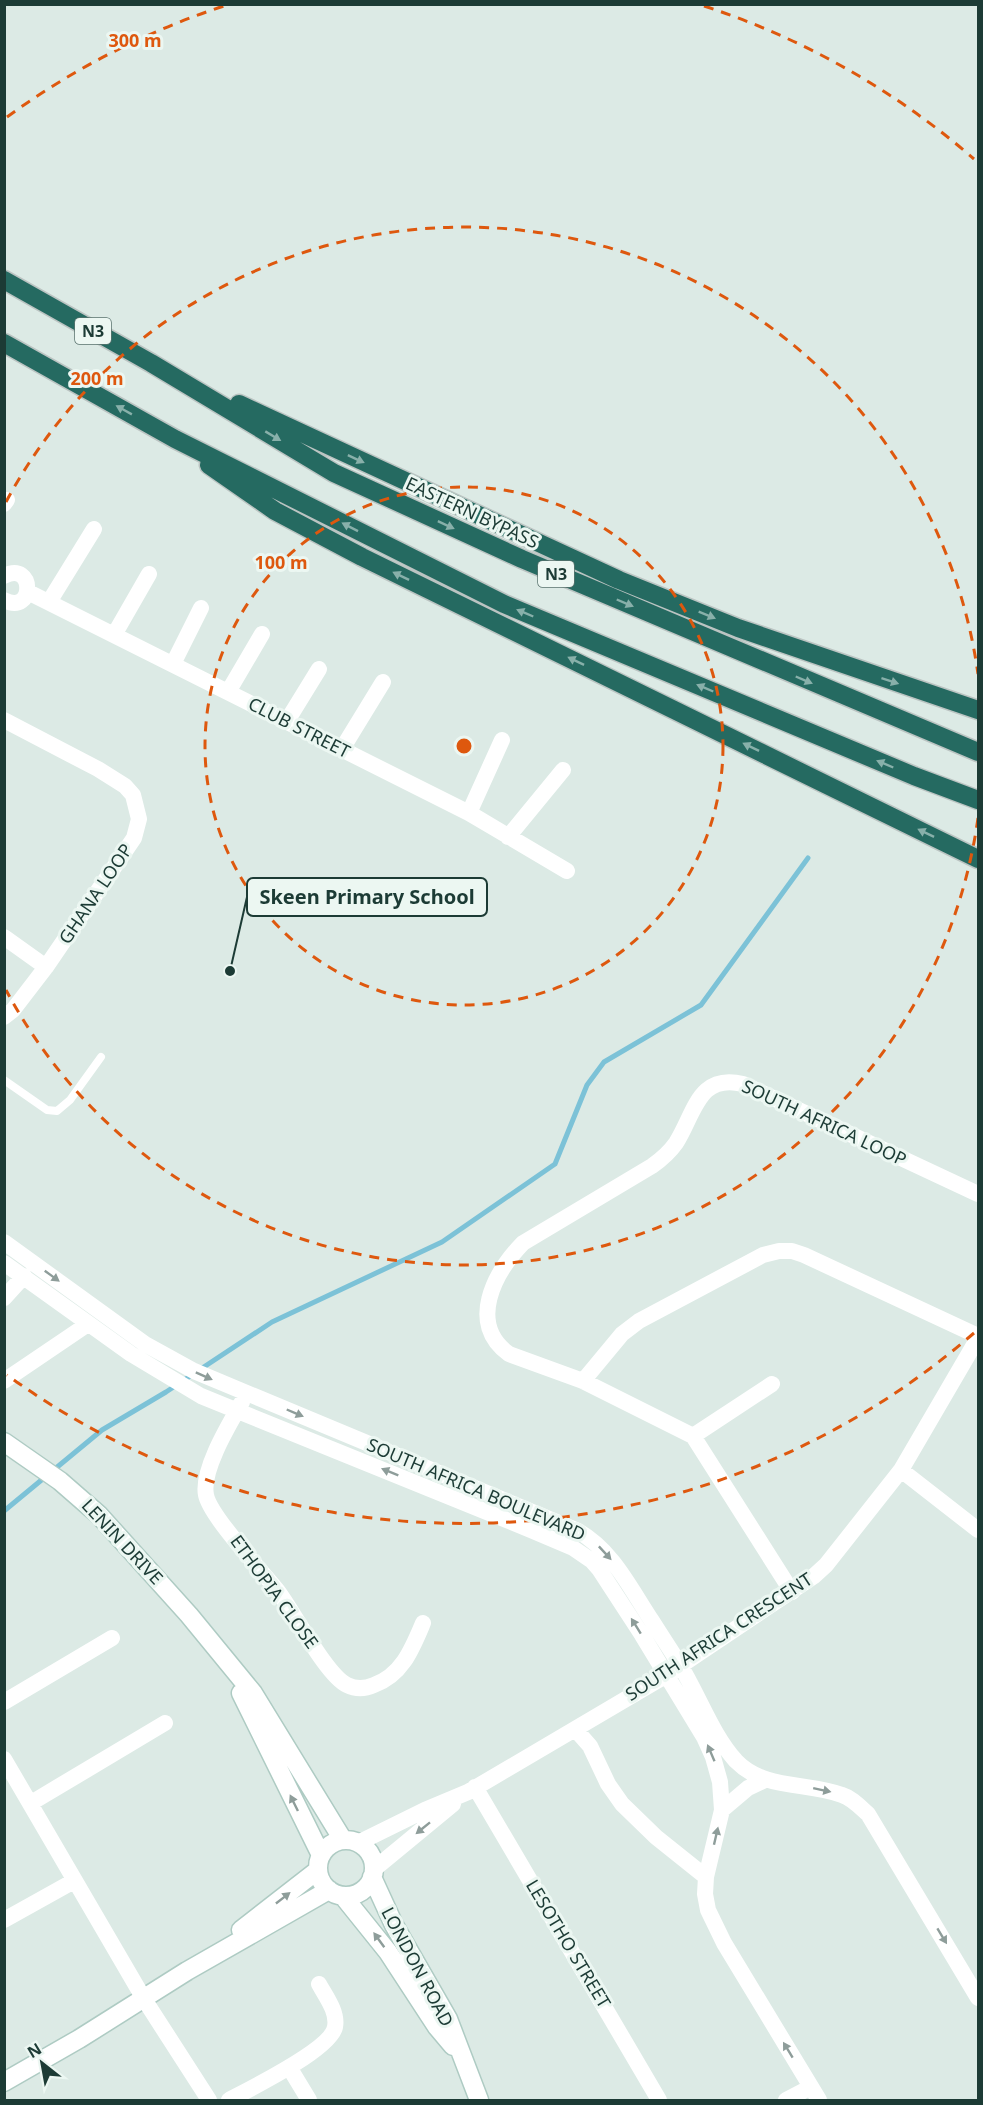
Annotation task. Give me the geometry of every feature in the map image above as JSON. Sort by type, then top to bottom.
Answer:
[{"type":"highway","name":"EASTERN BYPASS","points":[[4,279],[151,363],[334,473],[522,559],[978,752]]},
{"type":"highway","points":[[4,343],[175,439],[504,604],[914,776],[978,800]]},
{"type":"highway","points":[[151,363],[619,580],[748,631],[978,710]]},
{"type":"highway","points":[[175,439],[252,496],[362,557],[978,859]]},
{"type":"street","points":[[49,602],[94,529]]},
{"type":"street","name":"CLUB STREET","points":[[4,576],[14,573],[22,576],[27,583],[28,592],[469,813],[567,871]]},
{"type":"street","points":[[114,635],[148,574]]},
{"type":"street","points":[[7,605],[19,602],[28,592]]},
{"type":"street","points":[[173,664],[201,608]]},
{"type":"street","points":[[228,692],[262,634]]},
{"type":"street","points":[[287,722],[319,669]]},
{"type":"street","points":[[342,749],[382,682]]},
{"type":"street","name":"GHANA LOOP","points":[[4,720],[115,778],[133,795],[138,813],[138,829],[134,838],[46,967],[13,1010],[4,1017]]},
{"type":"street","points":[[469,813],[502,740]]},
{"type":"street","points":[[508,837],[563,770]]},
{"type":"street","points":[[4,937],[46,967]]},
{"type":"street","name":"SOUTH AFRICA LOOP","points":[[693,1436],[583,1380],[509,1354],[499,1347],[492,1338],[487,1323],[487,1308],[497,1280],[511,1256],[523,1243],[666,1156],[677,1141],[700,1096],[714,1085],[730,1081],[743,1084],[978,1194]]},
{"type":"street","name":"SOUTH AFRICA BOULEVARD","points":[[4,1242],[169,1359],[587,1536],[616,1565],[682,1665],[726,1748],[737,1762],[749,1772],[765,1780],[826,1790],[845,1796],[868,1814],[978,1998]]},
{"type":"street","points":[[583,1380],[622,1334],[639,1321],[749,1260],[778,1251],[792,1251],[804,1255],[978,1337]]},
{"type":"street","name":"SOUTH AFRICA BOULEVARD","points":[[4,1263],[146,1364],[186,1388],[520,1526],[583,1554],[592,1561],[606,1577],[704,1737],[713,1757],[720,1782],[722,1810],[706,1877],[705,1894],[708,1910],[714,1927],[815,2094]]},
{"type":"street","points":[[4,1298],[24,1276]]},
{"type":"street","points":[[4,1381],[88,1324]]},
{"type":"street","name":"SOUTH AFRICA CRESCENT","points":[[350,1842],[472,1789],[665,1676],[792,1592],[826,1564],[901,1470],[978,1337]]},
{"type":"street","points":[[772,1384],[693,1436],[792,1592]]},
{"type":"street","name":"ETHOPIA CLOSE","points":[[244,1392],[209,1472],[206,1494],[210,1506],[220,1521],[279,1592],[330,1671],[346,1685],[357,1688],[368,1687],[383,1681],[406,1661],[423,1623]]},
{"type":"street","name":"LENIN DRIVE","points":[[10,1445],[60,1480],[106,1522],[225,1658]]},
{"type":"street","points":[[901,1470],[978,1530]]},
{"type":"street","points":[[4,1702],[112,1638]]},
{"type":"street","points":[[4,2082],[187,1971],[336,1893],[360,1892],[367,1885],[373,1873],[370,1854],[350,1842],[265,1711],[225,1658]]},
{"type":"street","points":[[225,1658],[300,1815],[319,1863],[320,1878],[336,1893]]},
{"type":"street","points":[[31,1803],[165,1723]]},
{"type":"street","points":[[575,1729],[590,1746],[608,1784],[622,1804],[656,1837],[706,1877]]},
{"type":"street","points":[[4,1759],[144,1999],[209,2100]]},
{"type":"street","points":[[722,1810],[748,1788],[765,1780]]},
{"type":"street","name":"SOUTH AFRICA CRESCENT","points":[[373,1873],[472,1789]]},
{"type":"street","name":"LESOTHO STREET","points":[[472,1789],[659,2100]]},
{"type":"street","points":[[187,1971],[319,1863],[326,1848],[350,1842]]},
{"type":"street","name":"LONDON ROAD","points":[[373,1873],[391,1918],[448,2019],[478,2100]]},
{"type":"street","points":[[4,1920],[74,1881]]},
{"type":"street","name":"LONDON ROAD","points":[[336,1893],[382,1943],[437,2026],[461,2056]]},
{"type":"street","points":[[229,2100],[289,2067],[330,2037],[335,2029],[335,2018],[319,1984]]},
{"type":"street","points":[[289,2067],[309,2100]]},
{"type":"street","points":[[786,2100],[815,2094]]},
{"type":"lane","points":[[4,1080],[47,1110],[57,1111],[65,1106],[101,1057]]},
{"type":"waterway","points":[[4,1511],[102,1430],[166,1392],[272,1322],[442,1242],[555,1164],[587,1085],[604,1062],[701,1005],[808,858]]},
{"type":"place","name":"Skeen Primary School","points":[[230,971]]}]
